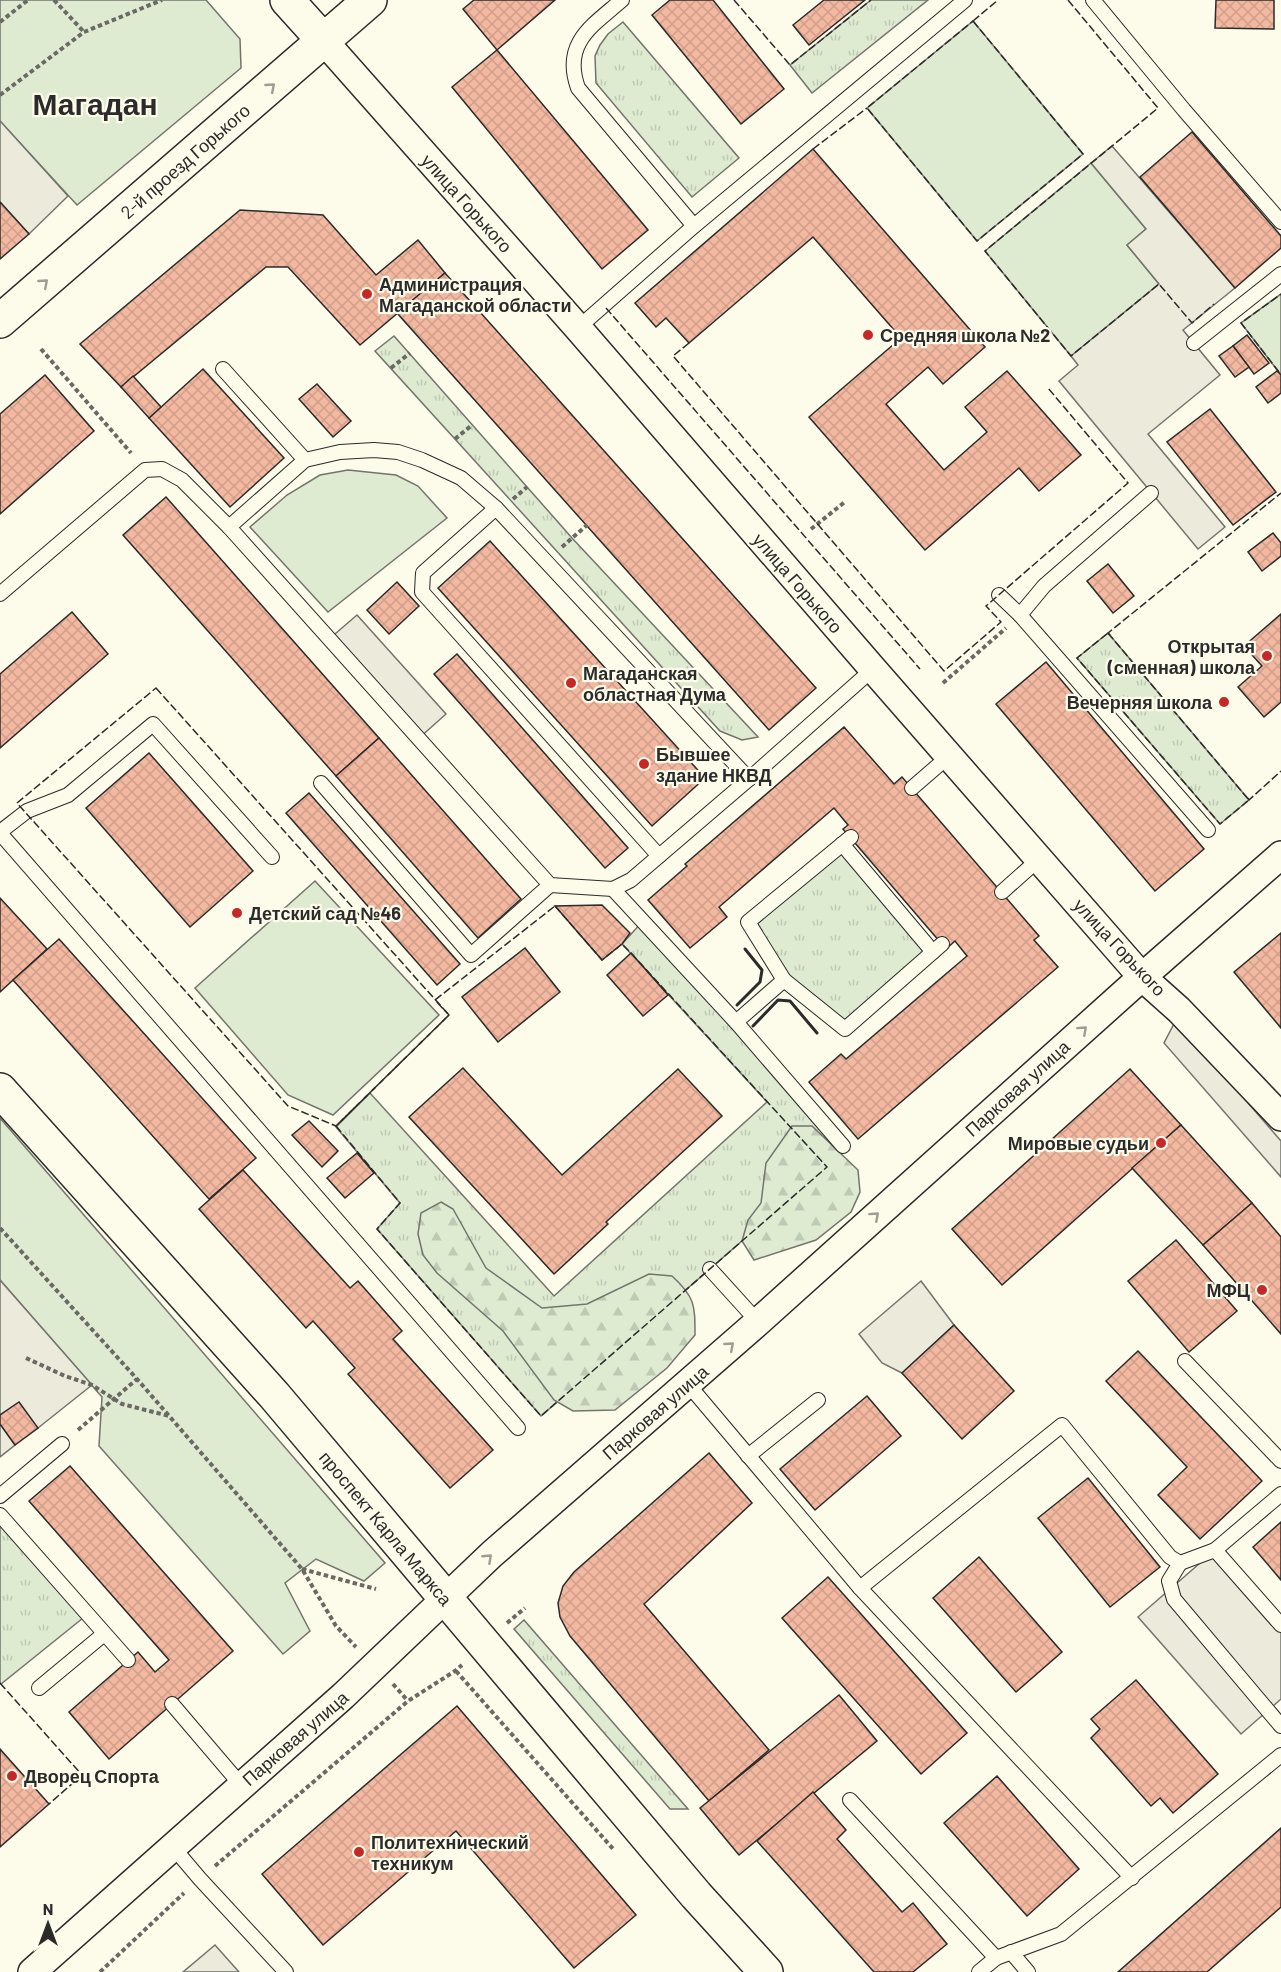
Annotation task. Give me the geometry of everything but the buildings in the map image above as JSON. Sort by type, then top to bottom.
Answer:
[{"type":"street","points":[[287,0],[324,41]]},
{"type":"street","name":"2-й проезд Горького","points":[[0,321],[370,0]]},
{"type":"street","name":"улица Горького","points":[[324,41],[578,328],[1142,977],[1179,1010],[1281,1117]]},
{"type":"street","name":"Парковая улица","points":[[32,1972],[376,1666],[492,1554],[758,1322],[1281,855]]},
{"type":"street","name":"проспект Карла Маркса","points":[[0,1090],[274,1395],[696,1895],[766,1972]]},
{"type":"lane","points":[[622,0],[586,30],[579,40],[575,51],[574,76],[578,88],[694,226]]},
{"type":"lane","points":[[578,328],[694,226],[965,0]]},
{"type":"lane","points":[[1093,0],[1281,222]]},
{"type":"lane","points":[[1194,343],[1281,274]]},
{"type":"lane","points":[[223,369],[305,460]]},
{"type":"lane","points":[[229,527],[305,460],[340,452],[374,450],[398,452],[461,478],[496,508],[749,780]]},
{"type":"lane","points":[[0,594],[145,470],[162,469],[182,480],[229,527],[550,885],[613,889],[631,880],[749,780],[873,669]]},
{"type":"lane","points":[[1020,615],[1044,586],[1151,493]]},
{"type":"lane","points":[[496,508],[423,573],[422,592],[659,856]]},
{"type":"lane","points":[[999,595],[1020,615],[1208,830]]},
{"type":"lane","points":[[272,857],[153,724],[68,795],[27,811],[0,832],[518,1428]]},
{"type":"lane","points":[[912,788],[949,756]]},
{"type":"lane","points":[[321,783],[471,955],[550,885]]},
{"type":"lane","points":[[846,841],[938,948],[845,1029],[784,980],[748,922],[846,841]]},
{"type":"lane","points":[[1002,892],[1039,859]]},
{"type":"lane","points":[[613,889],[736,1022],[843,1146]]},
{"type":"lane","points":[[736,1022],[784,980]]},
{"type":"lane","points":[[710,1269],[758,1322]]},
{"type":"lane","points":[[1185,1361],[1281,1461]]},
{"type":"lane","points":[[687,1383],[860,1588],[1132,1878]]},
{"type":"lane","points":[[748,1456],[818,1400]]},
{"type":"lane","points":[[860,1588],[1062,1425],[1170,1557],[1180,1563]]},
{"type":"lane","points":[[0,1496],[62,1444]]},
{"type":"lane","points":[[1281,1494],[1215,1550],[1180,1563],[1169,1581],[1174,1599],[1281,1725]]},
{"type":"lane","points":[[0,1515],[128,1660]]},
{"type":"lane","points":[[1215,1550],[1281,1625]]},
{"type":"lane","points":[[39,1688],[104,1634]]},
{"type":"lane","points":[[172,1704],[241,1785]]},
{"type":"lane","points":[[980,1972],[996,1958],[1061,1934],[1279,1759]]},
{"type":"lane","points":[[850,1800],[996,1958]]},
{"type":"lane","points":[[172,1846],[286,1972]]},
{"type":"lane","points":[[1011,1952],[1028,1972]]},
{"type":"path","points":[[0,22],[28,0]]},
{"type":"path","points":[[54,0],[84,32]]},
{"type":"path","points":[[0,95],[84,32],[162,0]]},
{"type":"path","points":[[41,349],[145,470]]},
{"type":"path","points":[[391,368],[410,353]]},
{"type":"path","points":[[455,439],[472,425]]},
{"type":"path","points":[[510,501],[527,487]]},
{"type":"path","points":[[811,529],[846,501]]},
{"type":"path","points":[[546,561],[587,525]]},
{"type":"path","points":[[943,683],[986,646]]},
{"type":"path","points":[[0,1228],[170,1416],[302,1569],[336,1626],[376,1666]]},
{"type":"path","points":[[26,1358],[65,1376],[92,1385],[122,1404],[170,1416]]},
{"type":"path","points":[[62,1444],[137,1379]]},
{"type":"path","points":[[302,1569],[376,1588]]},
{"type":"path","points":[[200,1879],[408,1701],[455,1671],[525,1608]]},
{"type":"path","points":[[455,1671],[620,1857]]},
{"type":"path","points":[[100,1972],[179,1898]]},
{"type":"green space","points":[[0,0],[206,0],[240,39],[241,68],[77,205],[0,121]]},
{"type":"green space","points":[[871,0],[928,0],[812,93],[790,65]]},
{"type":"green space","points":[[973,21],[1083,154],[977,241],[867,108]]},
{"type":"green space","points":[[623,22],[739,158],[692,197],[596,83],[595,56],[608,34]]},
{"type":"green space","points":[[1091,163],[1146,229],[1127,245],[1159,284],[1071,356],[985,251]]},
{"type":"green space","points":[[1281,294],[1281,375],[1241,323]]},
{"type":"green space","points":[[394,336],[572,538],[758,737],[742,740],[720,731],[375,351]]},
{"type":"green space","points":[[348,470],[396,475],[418,486],[447,518],[328,612],[250,527],[287,495],[320,475]]},
{"type":"green space","points":[[1108,633],[1249,800],[1220,824],[1077,658]]},
{"type":"green space","points":[[842,844],[933,952],[845,1029],[784,980],[748,922]]},
{"type":"green space","points":[[315,881],[439,1015],[333,1115],[288,1095],[195,988]]},
{"type":"green space","points":[[643,921],[843,1146],[841,1157],[541,1416],[377,1229],[400,1203],[336,1127],[370,1093],[554,1296],[767,1102],[622,944]]},
{"type":"green space","points":[[0,1118],[385,1563],[364,1581],[316,1559],[285,1583],[310,1631],[283,1654],[99,1446],[102,1397],[0,1280]]},
{"type":"green space","points":[[792,1126],[812,1126],[858,1170],[860,1192],[851,1212],[816,1240],[754,1260],[742,1241],[748,1220],[761,1203],[766,1163]]},
{"type":"green space","points":[[441,1202],[453,1209],[486,1268],[542,1308],[587,1304],[649,1274],[672,1276],[692,1302],[695,1335],[667,1368],[615,1410],[573,1411],[554,1400],[503,1331],[437,1273],[423,1255],[418,1234],[421,1213]]},
{"type":"green space","points":[[0,1515],[88,1614],[1,1684],[0,1683]]},
{"type":"green space","points":[[524,1620],[688,1809],[670,1809],[514,1629]]},
{"type":"shaded area","points":[[0,121],[68,196],[29,234],[0,202]]},
{"type":"shaded area","points":[[1112,146],[1235,288],[1183,330],[1220,375],[1148,434],[1225,527],[1198,549],[1059,381],[1078,365],[1071,356],[1159,284],[1127,245],[1146,229],[1091,163]]},
{"type":"shaded area","points":[[357,615],[446,714],[418,739],[328,640]]},
{"type":"shaded area","points":[[1176,1020],[1281,1141],[1281,1177],[1164,1043]]},
{"type":"shaded area","points":[[0,1280],[92,1385],[38,1428],[0,1415]]},
{"type":"shaded area","points":[[921,1281],[954,1325],[902,1373],[882,1363],[859,1334]]},
{"type":"shaded area","points":[[0,1424],[15,1445],[0,1457]]},
{"type":"shaded area","points":[[1215,1550],[1281,1625],[1281,1699],[1241,1734],[1138,1617]]},
{"type":"shaded area","points":[[215,1945],[239,1972],[183,1972]]},
{"type":"fence","points":[[734,0],[790,65],[871,0]]},
{"type":"fence","points":[[973,21],[998,0]]},
{"type":"fence","points":[[1068,0],[1158,108],[985,251],[1071,356],[1159,284],[1192,323],[1214,304]]},
{"type":"fence","points":[[973,21],[1083,154],[977,241],[867,108],[973,21]]},
{"type":"fence","points":[[813,149],[867,108]]},
{"type":"fence","points":[[1279,372],[1241,323],[1281,294]]},
{"type":"fence","points":[[606,308],[920,669]]},
{"type":"fence","points":[[689,343],[673,356],[944,671],[1001,622],[986,606],[1128,483],[1048,388]]},
{"type":"fence","points":[[1110,635],[1108,633],[1281,493]]},
{"type":"fence","points":[[1108,633],[1249,800],[1220,824],[1077,658],[1108,633]]},
{"type":"fence","points":[[156,688],[449,1015],[336,1126],[288,1106],[17,803],[156,688]]},
{"type":"fence","points":[[1248,798],[1249,800],[1281,771]]},
{"type":"fence","points":[[555,906],[602,960],[622,944],[827,1167],[541,1416],[377,1229],[400,1203],[336,1126],[449,1015],[435,1000],[555,906]]},
{"type":"fence","points":[[0,1683],[82,1775],[49,1804]]},
{"type":"wall","points":[[737,1005],[760,982],[762,970],[745,949]]},
{"type":"wall","points":[[753,1026],[778,1000],[790,1001],[817,1033]]},
{"type":"place","name":"Администрация Магаданской области","points":[[367,294]]},
{"type":"place","name":"Средняя школа №2","points":[[868,335]]},
{"type":"place","name":"Открытая (сменная) школа","points":[[1267,656]]},
{"type":"place","name":"Магаданская областная Дума","points":[[571,683]]},
{"type":"place","name":"Вечерняя школа","points":[[1224,702]]},
{"type":"place","name":"Бывшее здание НКВД","points":[[644,764]]},
{"type":"place","name":"Детский сад №46","points":[[237,913]]},
{"type":"place","name":"Мировые судьи","points":[[1161,1143]]},
{"type":"place","name":"МФЦ","points":[[1262,1290]]},
{"type":"place","name":"Дворец Спорта","points":[[12,1776]]},
{"type":"place","name":"Политехнический техникум","points":[[359,1852]]},
{"type":"district","name":"Магадан","points":[[95,103]]}]
